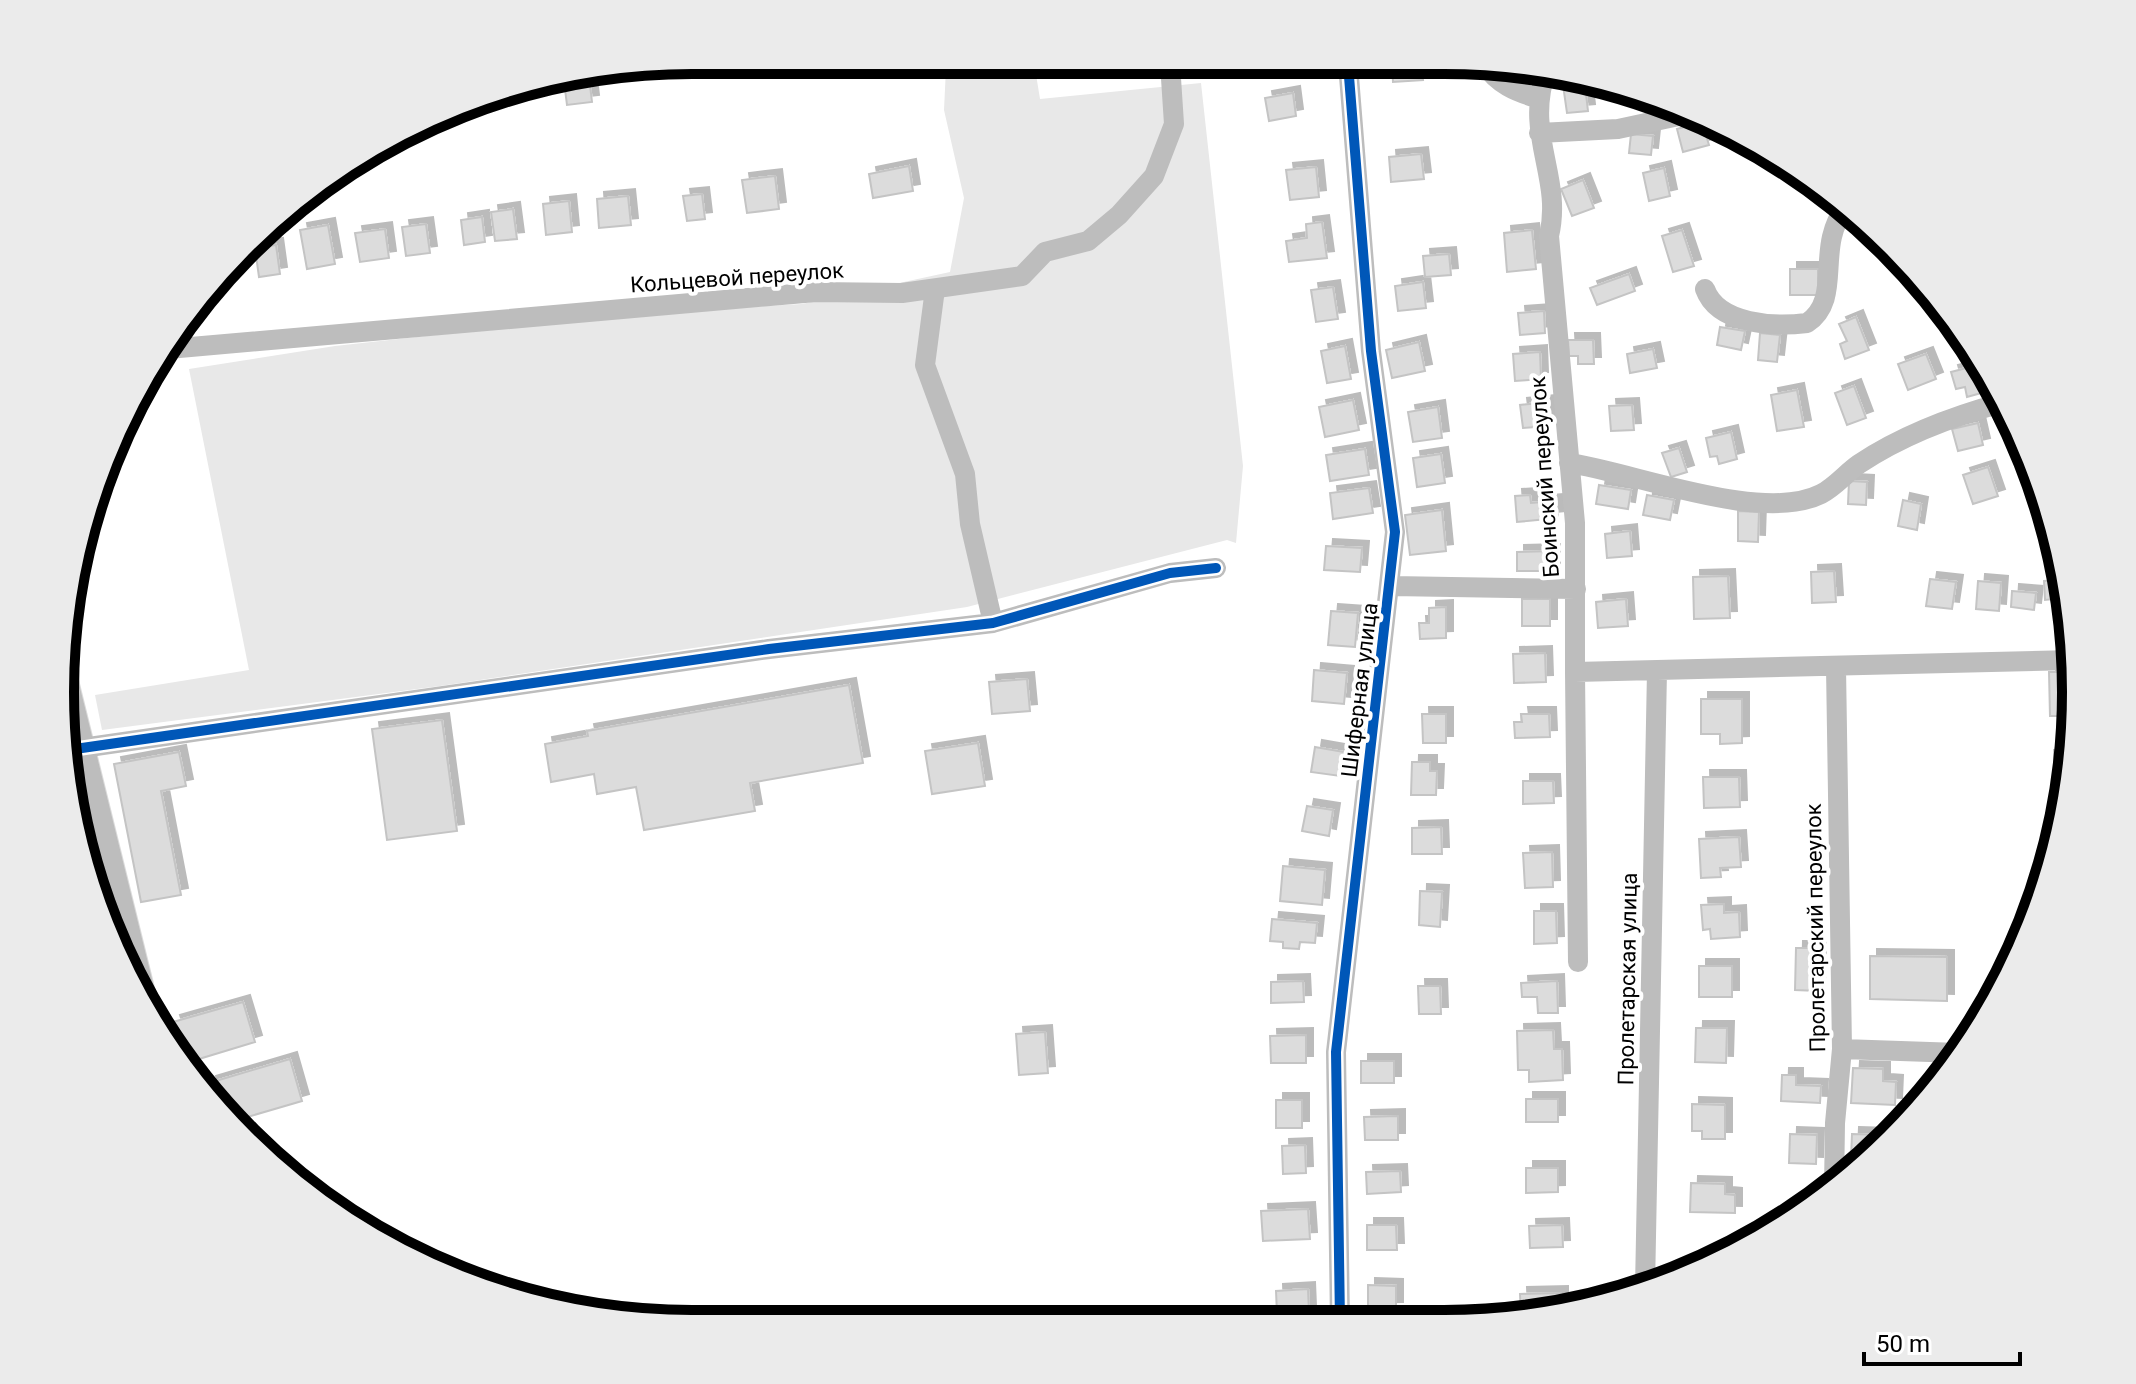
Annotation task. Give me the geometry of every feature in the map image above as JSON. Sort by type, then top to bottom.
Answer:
[{"type":"main road","points":[[75,719],[132,952]]},
{"type":"street","name":"Кольцевой переулок","points":[[179,348],[816,292],[902,293],[1022,276],[1045,252],[1088,241],[1119,215],[1154,176],[1174,124],[1171,74]]},
{"type":"street","name":"Шиферная улица","points":[[1340,1310],[1336,1052],[1392,586],[1394,504],[1371,351],[1349,74]]},
{"type":"street","points":[[1492,76],[1514,91],[1537,98]]},
{"type":"street","name":"Боинский переулок","points":[[1542,82],[1537,98],[1539,133],[1553,211],[1549,236],[1575,523],[1575,672]]},
{"type":"street","points":[[1539,133],[1618,129],[1671,118]]},
{"type":"street","points":[[1705,289],[1709,299],[1727,315],[1793,325],[1807,323],[1823,307],[1830,236],[1838,217]]},
{"type":"street","points":[[935,289],[925,365],[965,474],[970,524],[993,623]]},
{"type":"street","points":[[1569,463],[1594,467],[1678,492],[1782,503],[1820,495],[1858,465],[1946,418],[1991,406]]},
{"type":"street","points":[[82,748],[769,649],[993,623],[1170,573],[1216,568]]},
{"type":"street","points":[[1392,586],[1576,589]]},
{"type":"street","points":[[1578,962],[1575,672],[2061,660]]},
{"type":"street","name":"Пролетарский переулок","points":[[1834,1170],[1842,1049],[1836,667]]},
{"type":"street","name":"Пролетарская улица","points":[[1645,1276],[1657,671]]},
{"type":"street","points":[[1842,1049],[1945,1053]]},
{"type":"shaded area","points":[[946,74],[1036,74],[1040,99],[1201,83],[1243,466],[1236,543],[1227,540],[967,607],[440,686],[102,730],[95,695],[249,670],[189,369],[335,346],[636,313],[802,304],[950,272],[964,198],[944,110]]},
{"type":"building","points":[[1393,74],[1422,74],[1423,80],[1393,82]]},
{"type":"building","points":[[590,83],[592,102],[567,105],[565,87]]},
{"type":"building","points":[[1563,86],[1593,92],[1586,94],[1588,111],[1567,113]]},
{"type":"building","points":[[1293,93],[1296,116],[1269,121],[1265,98]]},
{"type":"building","points":[[1690,125],[1705,133],[1709,145],[1683,152],[1677,129]]},
{"type":"building","points":[[1631,134],[1653,136],[1651,155],[1629,153]]},
{"type":"building","points":[[1421,154],[1424,179],[1391,182],[1389,157]]},
{"type":"building","points":[[909,166],[913,191],[873,198],[869,174]]},
{"type":"building","points":[[1316,167],[1319,197],[1290,200],[1286,170]]},
{"type":"building","points":[[1664,168],[1670,196],[1649,201],[1643,173]]},
{"type":"building","points":[[775,176],[779,209],[747,213],[742,180]]},
{"type":"building","points":[[1583,180],[1594,208],[1572,216],[1561,189]]},
{"type":"building","points":[[702,194],[705,219],[687,221],[683,196]]},
{"type":"building","points":[[628,196],[631,225],[599,228],[597,199]]},
{"type":"building","points":[[569,201],[572,232],[546,235],[543,204]]},
{"type":"building","points":[[513,209],[517,239],[495,241],[491,212]]},
{"type":"building","points":[[482,217],[485,242],[464,245],[461,220]]},
{"type":"building","points":[[1322,222],[1327,258],[1289,262],[1286,241],[1307,238],[1306,224]]},
{"type":"building","points":[[426,224],[430,253],[406,256],[402,227]]},
{"type":"building","points":[[328,225],[335,264],[307,269],[300,230]]},
{"type":"building","points":[[385,229],[389,258],[360,262],[355,233]]},
{"type":"building","points":[[1532,230],[1536,269],[1507,272],[1504,233]]},
{"type":"building","points":[[1682,230],[1694,266],[1673,272],[1662,236]]},
{"type":"building","points":[[276,245],[280,274],[259,277],[256,254],[264,247]]},
{"type":"building","points":[[1449,254],[1451,275],[1425,277],[1423,256]]},
{"type":"building","points":[[1790,269],[1818,269],[1818,295],[1790,295]]},
{"type":"building","points":[[1629,274],[1635,291],[1597,305],[1590,288]]},
{"type":"building","points":[[1423,282],[1426,308],[1398,311],[1395,286]]},
{"type":"building","points":[[1333,287],[1338,319],[1316,322],[1311,290]]},
{"type":"building","points":[[1544,311],[1545,333],[1520,335],[1518,313]]},
{"type":"building","points":[[1856,317],[1869,350],[1845,359],[1840,344],[1847,341],[1839,324]]},
{"type":"building","points":[[1720,327],[1745,331],[1741,350],[1717,345]]},
{"type":"building","points":[[1760,333],[1780,335],[1777,362],[1758,360]]},
{"type":"building","points":[[1568,340],[1593,340],[1594,364],[1578,364],[1578,356],[1569,356]]},
{"type":"building","points":[[1419,342],[1425,371],[1392,378],[1386,350]]},
{"type":"building","points":[[1345,346],[1351,379],[1327,383],[1321,351]]},
{"type":"building","points":[[1653,349],[1657,368],[1630,373],[1627,354]]},
{"type":"building","points":[[1540,352],[1541,379],[1515,381],[1513,354]]},
{"type":"building","points":[[1926,354],[1936,379],[1908,390],[1898,364]]},
{"type":"building","points":[[1969,367],[1984,392],[1967,397],[1965,387],[1956,389],[1951,372]]},
{"type":"building","points":[[1854,386],[1866,418],[1847,425],[1835,393]]},
{"type":"building","points":[[1797,390],[1804,427],[1777,431],[1771,395]]},
{"type":"building","points":[[1353,400],[1359,430],[1325,437],[1319,407]]},
{"type":"building","points":[[1548,402],[1550,426],[1523,428],[1520,405]]},
{"type":"building","points":[[1632,405],[1634,430],[1611,431],[1609,406]]},
{"type":"building","points":[[1438,407],[1442,438],[1413,442],[1408,412]]},
{"type":"building","points":[[1978,423],[1983,445],[1958,451],[1952,429]]},
{"type":"building","points":[[1731,432],[1737,459],[1719,464],[1717,456],[1710,457],[1706,438]]},
{"type":"building","points":[[1679,448],[1687,472],[1671,477],[1662,453]]},
{"type":"building","points":[[1365,449],[1369,475],[1330,481],[1326,455]]},
{"type":"building","points":[[1441,454],[1445,483],[1417,487],[1413,458]]},
{"type":"building","points":[[1988,467],[1998,496],[1973,504],[1963,475]]},
{"type":"building","points":[[1849,481],[1867,482],[1866,505],[1848,504]]},
{"type":"building","points":[[1599,485],[1631,490],[1628,509],[1596,504]]},
{"type":"building","points":[[1369,488],[1373,513],[1333,519],[1330,493]]},
{"type":"building","points":[[1530,495],[1531,503],[1556,501],[1558,518],[1517,522],[1515,496]]},
{"type":"building","points":[[1647,495],[1674,500],[1670,520],[1643,515]]},
{"type":"building","points":[[1903,500],[1921,504],[1917,530],[1898,526]]},
{"type":"building","points":[[1442,510],[1446,551],[1410,555],[1405,515]]},
{"type":"building","points":[[1738,511],[1759,512],[1758,542],[1738,541]]},
{"type":"building","points":[[1630,531],[1632,556],[1607,558],[1605,534]]},
{"type":"building","points":[[1326,546],[1362,548],[1360,572],[1324,570]]},
{"type":"building","points":[[1553,551],[1553,571],[1517,571],[1517,552]]},
{"type":"building","points":[[1834,571],[1836,602],[1812,603],[1811,572]]},
{"type":"building","points":[[1728,576],[1730,618],[1694,619],[1693,577]]},
{"type":"building","points":[[1930,579],[1956,582],[1952,609],[1926,606]]},
{"type":"building","points":[[1978,581],[2001,583],[1999,611],[1976,609]]},
{"type":"building","points":[[2044,581],[2052,581],[2056,608],[2054,599],[2045,600]]},
{"type":"building","points":[[2012,591],[2036,593],[2034,610],[2011,607]]},
{"type":"building","points":[[1522,599],[1550,599],[1550,626],[1522,626]]},
{"type":"building","points":[[1626,599],[1628,626],[1598,628],[1596,602]]},
{"type":"building","points":[[1446,607],[1446,638],[1420,639],[1419,623],[1429,623],[1429,608]]},
{"type":"building","points":[[1331,611],[1358,613],[1355,647],[1328,645]]},
{"type":"building","points":[[1545,653],[1546,682],[1514,683],[1513,654]]},
{"type":"building","points":[[1314,670],[1347,673],[1344,704],[1312,701]]},
{"type":"building","points":[[2049,672],[2062,672],[2061,716],[2050,716]]},
{"type":"building","points":[[1027,679],[1030,711],[992,714],[989,682]]},
{"type":"building","points":[[849,685],[863,763],[750,783],[755,811],[644,830],[636,787],[597,794],[594,774],[551,782],[545,744],[588,736],[587,731]]},
{"type":"building","points":[[1701,699],[1742,699],[1742,743],[1720,744],[1720,734],[1701,734]]},
{"type":"building","points":[[1422,714],[1446,714],[1446,743],[1423,743]]},
{"type":"building","points":[[1521,714],[1549,714],[1550,737],[1515,738],[1514,722],[1522,722]]},
{"type":"building","points":[[442,720],[457,831],[387,840],[372,729]]},
{"type":"building","points":[[978,743],[985,786],[932,794],[925,751]]},
{"type":"building","points":[[1315,747],[1344,752],[1340,776],[1311,772]]},
{"type":"building","points":[[2054,750],[2059,750],[2057,773],[2054,783]]},
{"type":"building","points":[[179,752],[186,786],[161,791],[181,895],[141,902],[114,764]]},
{"type":"building","points":[[1412,762],[1430,762],[1430,771],[1437,771],[1436,795],[1411,795]]},
{"type":"building","points":[[1703,777],[1739,777],[1740,807],[1704,808]]},
{"type":"building","points":[[1523,781],[1553,781],[1554,803],[1523,804]]},
{"type":"building","points":[[1307,806],[1333,810],[1329,836],[1302,831]]},
{"type":"building","points":[[1441,827],[1442,854],[1412,854],[1412,828]]},
{"type":"building","points":[[1739,837],[1741,867],[1720,868],[1721,877],[1701,878],[1699,839]]},
{"type":"building","points":[[1552,852],[1553,887],[1525,888],[1523,853]]},
{"type":"building","points":[[1283,866],[1325,870],[1322,905],[1280,901]]},
{"type":"building","points":[[1420,891],[1442,892],[1440,927],[1419,925]]},
{"type":"building","points":[[1724,904],[1724,913],[1739,912],[1740,937],[1711,939],[1710,929],[1703,930],[1701,905]]},
{"type":"building","points":[[1534,911],[1556,911],[1557,943],[1534,944]]},
{"type":"building","points":[[1272,919],[1317,923],[1315,943],[1300,942],[1299,949],[1283,948],[1283,942],[1270,941]]},
{"type":"building","points":[[1796,948],[1819,948],[1818,991],[1795,990]]},
{"type":"building","points":[[1870,956],[1947,957],[1947,1001],[1870,999]]},
{"type":"building","points":[[1699,966],[1732,966],[1732,997],[1699,997]]},
{"type":"building","points":[[1303,981],[1304,1002],[1271,1003],[1271,982]]},
{"type":"building","points":[[1557,981],[1558,1013],[1538,1013],[1537,997],[1522,997],[1521,983]]},
{"type":"building","points":[[1418,986],[1440,986],[1441,1014],[1419,1014]]},
{"type":"building","points":[[243,1002],[255,1042],[196,1060],[176,1032],[173,1022]]},
{"type":"building","points":[[1696,1028],[1727,1028],[1726,1063],[1695,1062]]},
{"type":"building","points":[[1553,1030],[1554,1049],[1562,1049],[1563,1080],[1529,1082],[1529,1070],[1518,1070],[1517,1031]]},
{"type":"building","points":[[1045,1032],[1048,1073],[1019,1075],[1016,1034]]},
{"type":"building","points":[[1306,1035],[1306,1063],[1271,1063],[1270,1036]]},
{"type":"building","points":[[290,1059],[302,1101],[245,1118],[213,1082]]},
{"type":"building","points":[[1361,1061],[1394,1061],[1394,1083],[1361,1083]]},
{"type":"building","points":[[1853,1068],[1883,1069],[1883,1081],[1896,1082],[1895,1105],[1851,1103]]},
{"type":"building","points":[[1782,1075],[1796,1075],[1796,1085],[1821,1086],[1820,1103],[1781,1101]]},
{"type":"building","points":[[1526,1099],[1558,1099],[1558,1122],[1526,1122]]},
{"type":"building","points":[[1276,1100],[1302,1100],[1302,1128],[1276,1128]]},
{"type":"building","points":[[1692,1104],[1725,1105],[1725,1139],[1702,1139],[1702,1131],[1692,1131]]},
{"type":"building","points":[[1398,1116],[1398,1140],[1365,1140],[1364,1117]]},
{"type":"building","points":[[1790,1134],[1817,1135],[1816,1164],[1789,1163]]},
{"type":"building","points":[[1852,1134],[1875,1135],[1851,1157]]},
{"type":"building","points":[[1305,1145],[1306,1173],[1283,1174],[1282,1146]]},
{"type":"building","points":[[1526,1168],[1558,1168],[1558,1192],[1526,1193]]},
{"type":"building","points":[[1400,1171],[1401,1192],[1367,1194],[1366,1172]]},
{"type":"building","points":[[1691,1183],[1725,1184],[1725,1194],[1735,1195],[1735,1213],[1690,1212]]},
{"type":"building","points":[[1308,1209],[1310,1239],[1263,1241],[1261,1211]]},
{"type":"building","points":[[1367,1225],[1396,1225],[1397,1250],[1367,1250]]},
{"type":"building","points":[[1562,1225],[1563,1247],[1530,1248],[1529,1226]]},
{"type":"building","points":[[1368,1285],[1396,1286],[1396,1309],[1368,1309]]},
{"type":"building","points":[[1308,1289],[1309,1310],[1277,1310],[1276,1291]]},
{"type":"building","points":[[1561,1293],[1561,1299],[1520,1305],[1520,1294]]},
{"type":"cycle path","points":[[1340,1310],[1336,1052],[1395,532],[1371,351],[1349,74]]},
{"type":"cycle path","points":[[82,748],[769,649],[993,623],[1170,573],[1216,568]]}]
